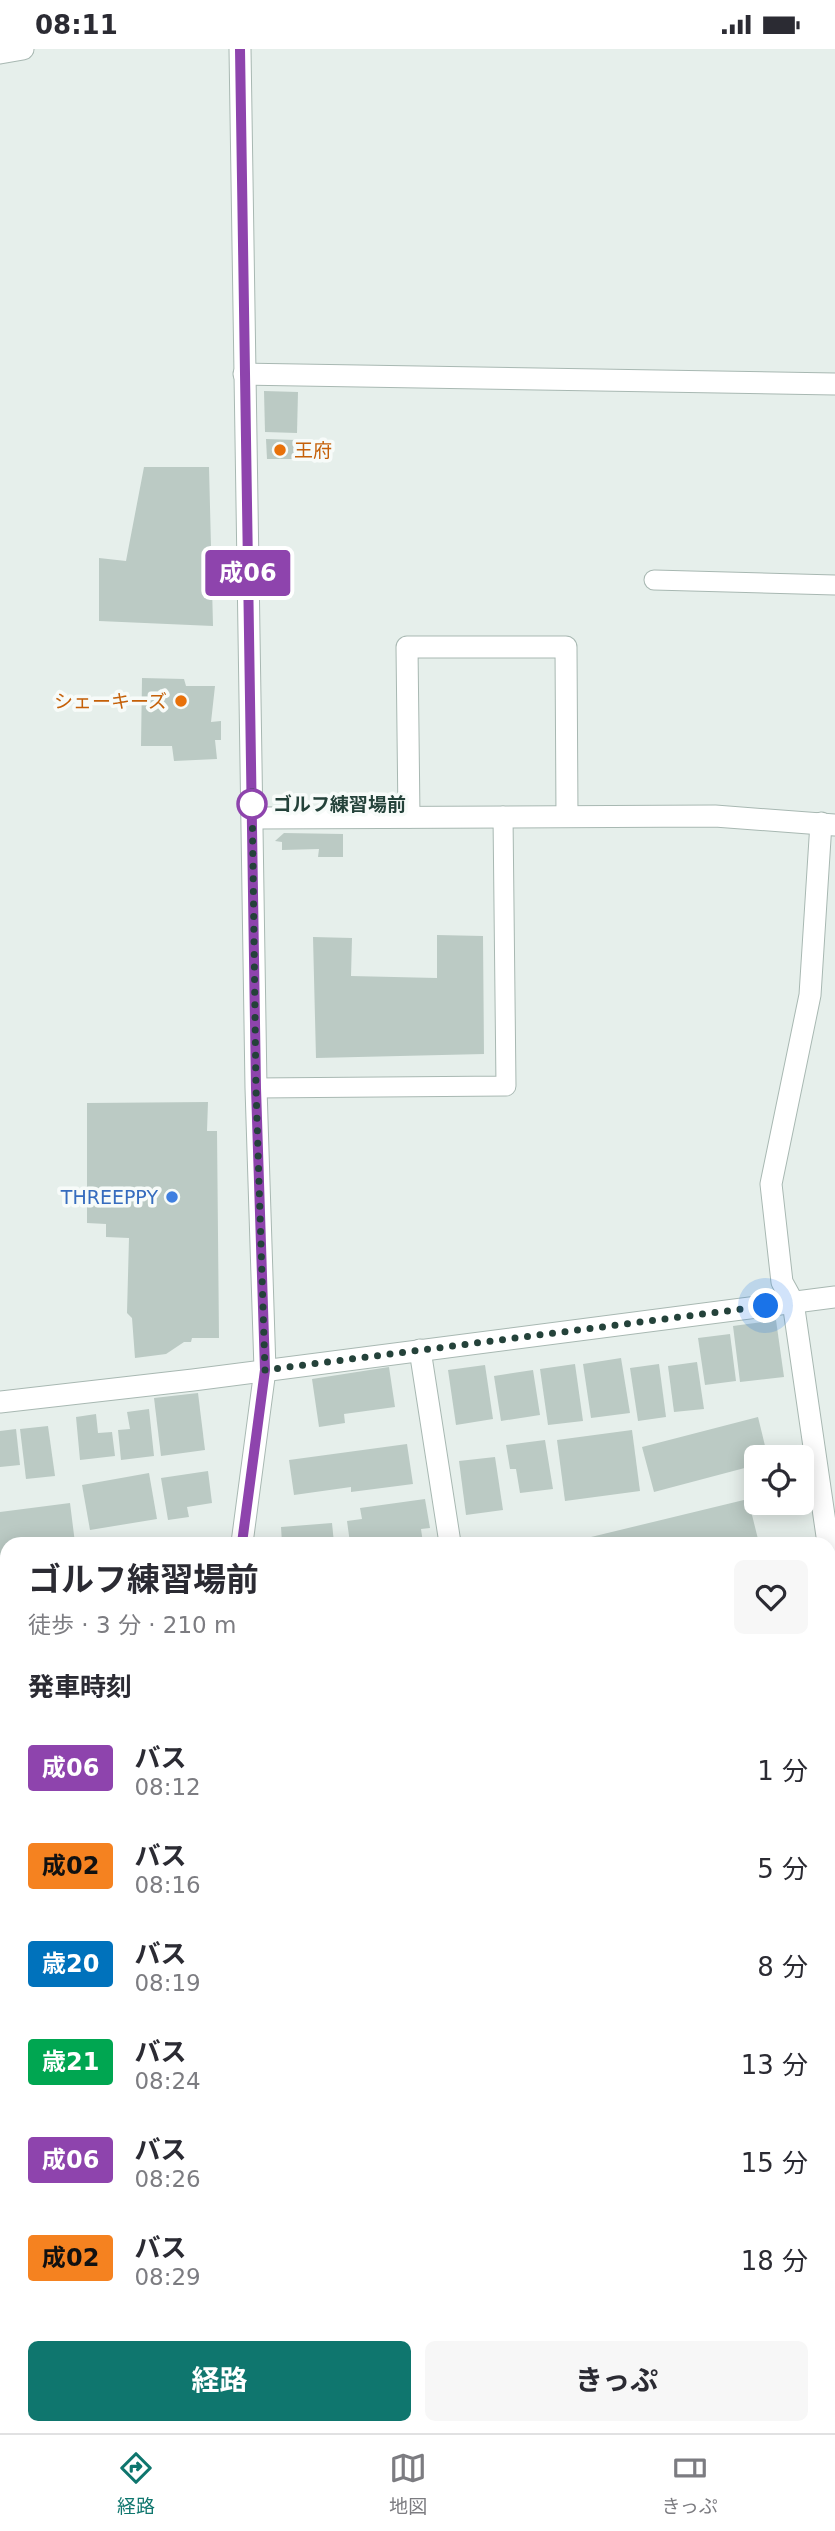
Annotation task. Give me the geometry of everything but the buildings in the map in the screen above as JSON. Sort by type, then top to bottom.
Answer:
[{"type":"street","points":[[0,53],[23,49]]},
{"type":"street","points":[[240,49],[256,1088],[265,1370],[243,1537]]},
{"type":"street","points":[[244,374],[835,384]]},
{"type":"street","points":[[409,817],[407,647],[566,647],[567,816]]},
{"type":"street","points":[[253,818],[715,815],[828,824],[810,995],[771,1185],[782,1282],[793,1302],[827,1537]]},
{"type":"street","points":[[0,1402],[835,1297]]},
{"type":"street","points":[[420,1350],[449,1537]]},
{"type":"lane","points":[[654,580],[835,585]]},
{"type":"lane","points":[[256,1088],[506,1086],[503,816]]},
{"type":"bus line","name":"成06","points":[[240,49],[256,1088],[265,1370],[243,1537]]},
{"type":"place","name":"王府","points":[[280,450]]},
{"type":"place","name":"シェーキーズ","points":[[181,701]]},
{"type":"place","name":"ゴルフ練習場前","points":[[252,804]]},
{"type":"place","name":"THREEPPY","points":[[172,1197]]},
{"type":"route","points":[[252,804],[252,791],[256,1088],[265,1370],[766,1306]]}]
